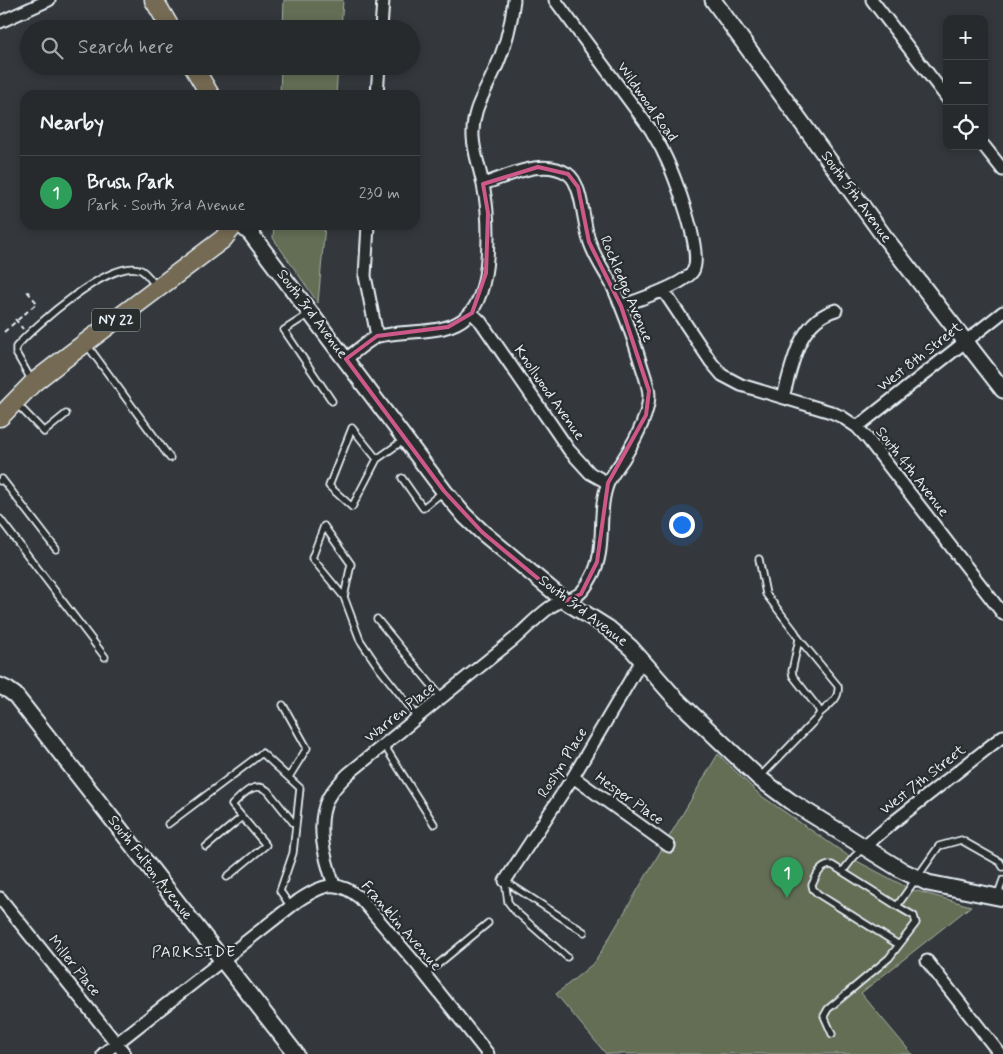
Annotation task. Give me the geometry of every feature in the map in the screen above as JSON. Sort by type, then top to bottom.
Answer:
[{"type":"main road","points":[[154,0],[166,20]]},
{"type":"main road","points":[[199,75],[207,90]]},
{"type":"main road","name":"NY 22","points":[[0,417],[33,383],[223,239],[230,230]]},
{"type":"street","points":[[0,22],[49,0]]},
{"type":"street","points":[[382,20],[383,0]]},
{"type":"street","points":[[346,359],[377,336],[448,327],[462,320],[472,312],[482,291],[486,273],[488,213],[474,150],[474,119],[477,105],[492,77],[507,39],[514,0]]},
{"type":"street","name":"Wildwood Road","points":[[555,0],[651,130],[664,152],[685,205],[696,264],[694,269],[690,275],[663,290],[621,306]]},
{"type":"street","name":"South 5th Avenue","points":[[712,0],[883,235],[1003,390]]},
{"type":"street","points":[[872,0],[943,93]]},
{"type":"street","points":[[377,90],[378,75]]},
{"type":"street","points":[[987,150],[1003,170]]},
{"type":"street","name":"Rockledge Avenue","points":[[483,184],[538,167],[560,169],[575,180],[589,242],[621,306],[635,342],[649,391],[646,415],[626,456],[608,483],[603,506],[597,562],[593,576],[581,594],[565,601]]},
{"type":"street","name":"South 3rd Avenue","points":[[247,230],[444,491],[465,516],[565,601],[608,628],[631,648],[675,698],[759,778],[790,801],[902,871],[941,886],[1000,898]]},
{"type":"street","points":[[368,230],[365,276],[377,336]]},
{"type":"street","name":"South 4th Avenue","points":[[663,290],[711,362],[722,375],[741,385],[783,396],[831,412],[857,427],[1003,614]]},
{"type":"street","points":[[783,396],[796,350],[804,334],[808,328],[825,314],[836,310]]},
{"type":"street","name":"Knollwood Avenue","points":[[472,312],[482,322],[569,450],[590,473],[608,483]]},
{"type":"street","name":"West 8th Street","points":[[857,427],[1003,312]]},
{"type":"street","name":"Warren Place","points":[[334,885],[325,860],[323,842],[324,812],[328,799],[335,787],[348,774],[519,636],[549,608],[565,601]]},
{"type":"street","name":"Roslyn Place","points":[[505,881],[573,777],[642,660]]},
{"type":"street","name":"South Fulton Avenue","points":[[0,686],[15,695],[296,1054]]},
{"type":"street","name":"West 7th Street","points":[[863,848],[1003,736]]},
{"type":"street","name":"Hesper Place","points":[[573,777],[669,846]]},
{"type":"street","points":[[104,1054],[291,907],[318,889],[334,885]]},
{"type":"street","name":"Franklin Avenue","points":[[334,885],[350,890],[360,898],[488,1054]]},
{"type":"street","name":"Miller Place","points":[[0,898],[125,1054]]},
{"type":"street","points":[[927,961],[1000,1054]]},
{"type":"lane","points":[[33,383],[16,353],[16,347],[62,304],[105,276],[124,270],[136,269],[142,271],[158,288]]},
{"type":"lane","points":[[310,312],[284,330],[332,400]]},
{"type":"lane","points":[[86,343],[170,458]]},
{"type":"lane","points":[[15,402],[44,432],[66,414]]},
{"type":"lane","points":[[377,459],[352,428],[329,486],[352,507],[377,459],[406,439]]},
{"type":"lane","points":[[402,478],[423,508],[444,491]]},
{"type":"lane","points":[[0,481],[2,479],[56,549]]},
{"type":"lane","points":[[0,519],[105,657]]},
{"type":"lane","points":[[344,597],[351,564],[324,526],[312,558],[344,597],[360,640],[379,668],[418,717]]},
{"type":"lane","points":[[758,559],[766,594],[799,639],[838,686],[836,699],[820,713],[759,778]]},
{"type":"lane","points":[[377,619],[442,698]]},
{"type":"lane","points":[[799,639],[792,671],[793,676],[820,713]]},
{"type":"lane","points":[[283,705],[307,748],[288,777]]},
{"type":"lane","points":[[384,745],[434,824]]},
{"type":"lane","points":[[168,824],[262,753],[300,788],[293,853],[280,891],[291,907]]},
{"type":"lane","points":[[227,877],[266,844],[232,805],[250,789],[257,786],[263,787],[268,791],[296,826]]},
{"type":"lane","points":[[206,847],[242,816]]},
{"type":"lane","points":[[897,906],[939,846],[961,840],[1000,862],[1003,867]]},
{"type":"lane","points":[[843,871],[863,848]]},
{"type":"lane","points":[[832,1034],[824,1016],[828,1009],[889,958],[916,923],[914,916],[843,871],[832,865],[822,867],[812,885],[813,889],[899,945]]},
{"type":"lane","points":[[1000,898],[1003,880]]},
{"type":"lane","points":[[505,881],[584,932]]},
{"type":"lane","points":[[505,881],[508,902],[567,957]]},
{"type":"lane","points":[[425,976],[488,923]]},
{"type":"path","points":[[4,332],[37,303],[27,291]]},
{"type":"path","points":[[16,320],[29,335]]},
{"type":"highlighted area","points":[[538,167],[568,174],[578,187],[589,242],[621,306],[649,391],[646,415],[608,483],[597,562],[581,594],[565,601],[482,532],[444,491],[346,359],[377,336],[448,327],[472,313],[486,273],[488,213],[483,184]]},
{"type":"green space","points":[[284,0],[343,0],[342,20],[283,20]]},
{"type":"green space","points":[[281,75],[337,75],[336,90],[280,90]]},
{"type":"green space","points":[[274,230],[325,230],[318,303],[273,238]]},
{"type":"green space","points":[[718,754],[760,795],[853,859],[910,889],[971,906],[861,993],[912,1054],[606,1054],[556,994],[595,962]]},
{"type":"place","name":"Brush Park","points":[[787,898]]},
{"type":"district","name":"PARKSIDE","points":[[194,952]]}]
